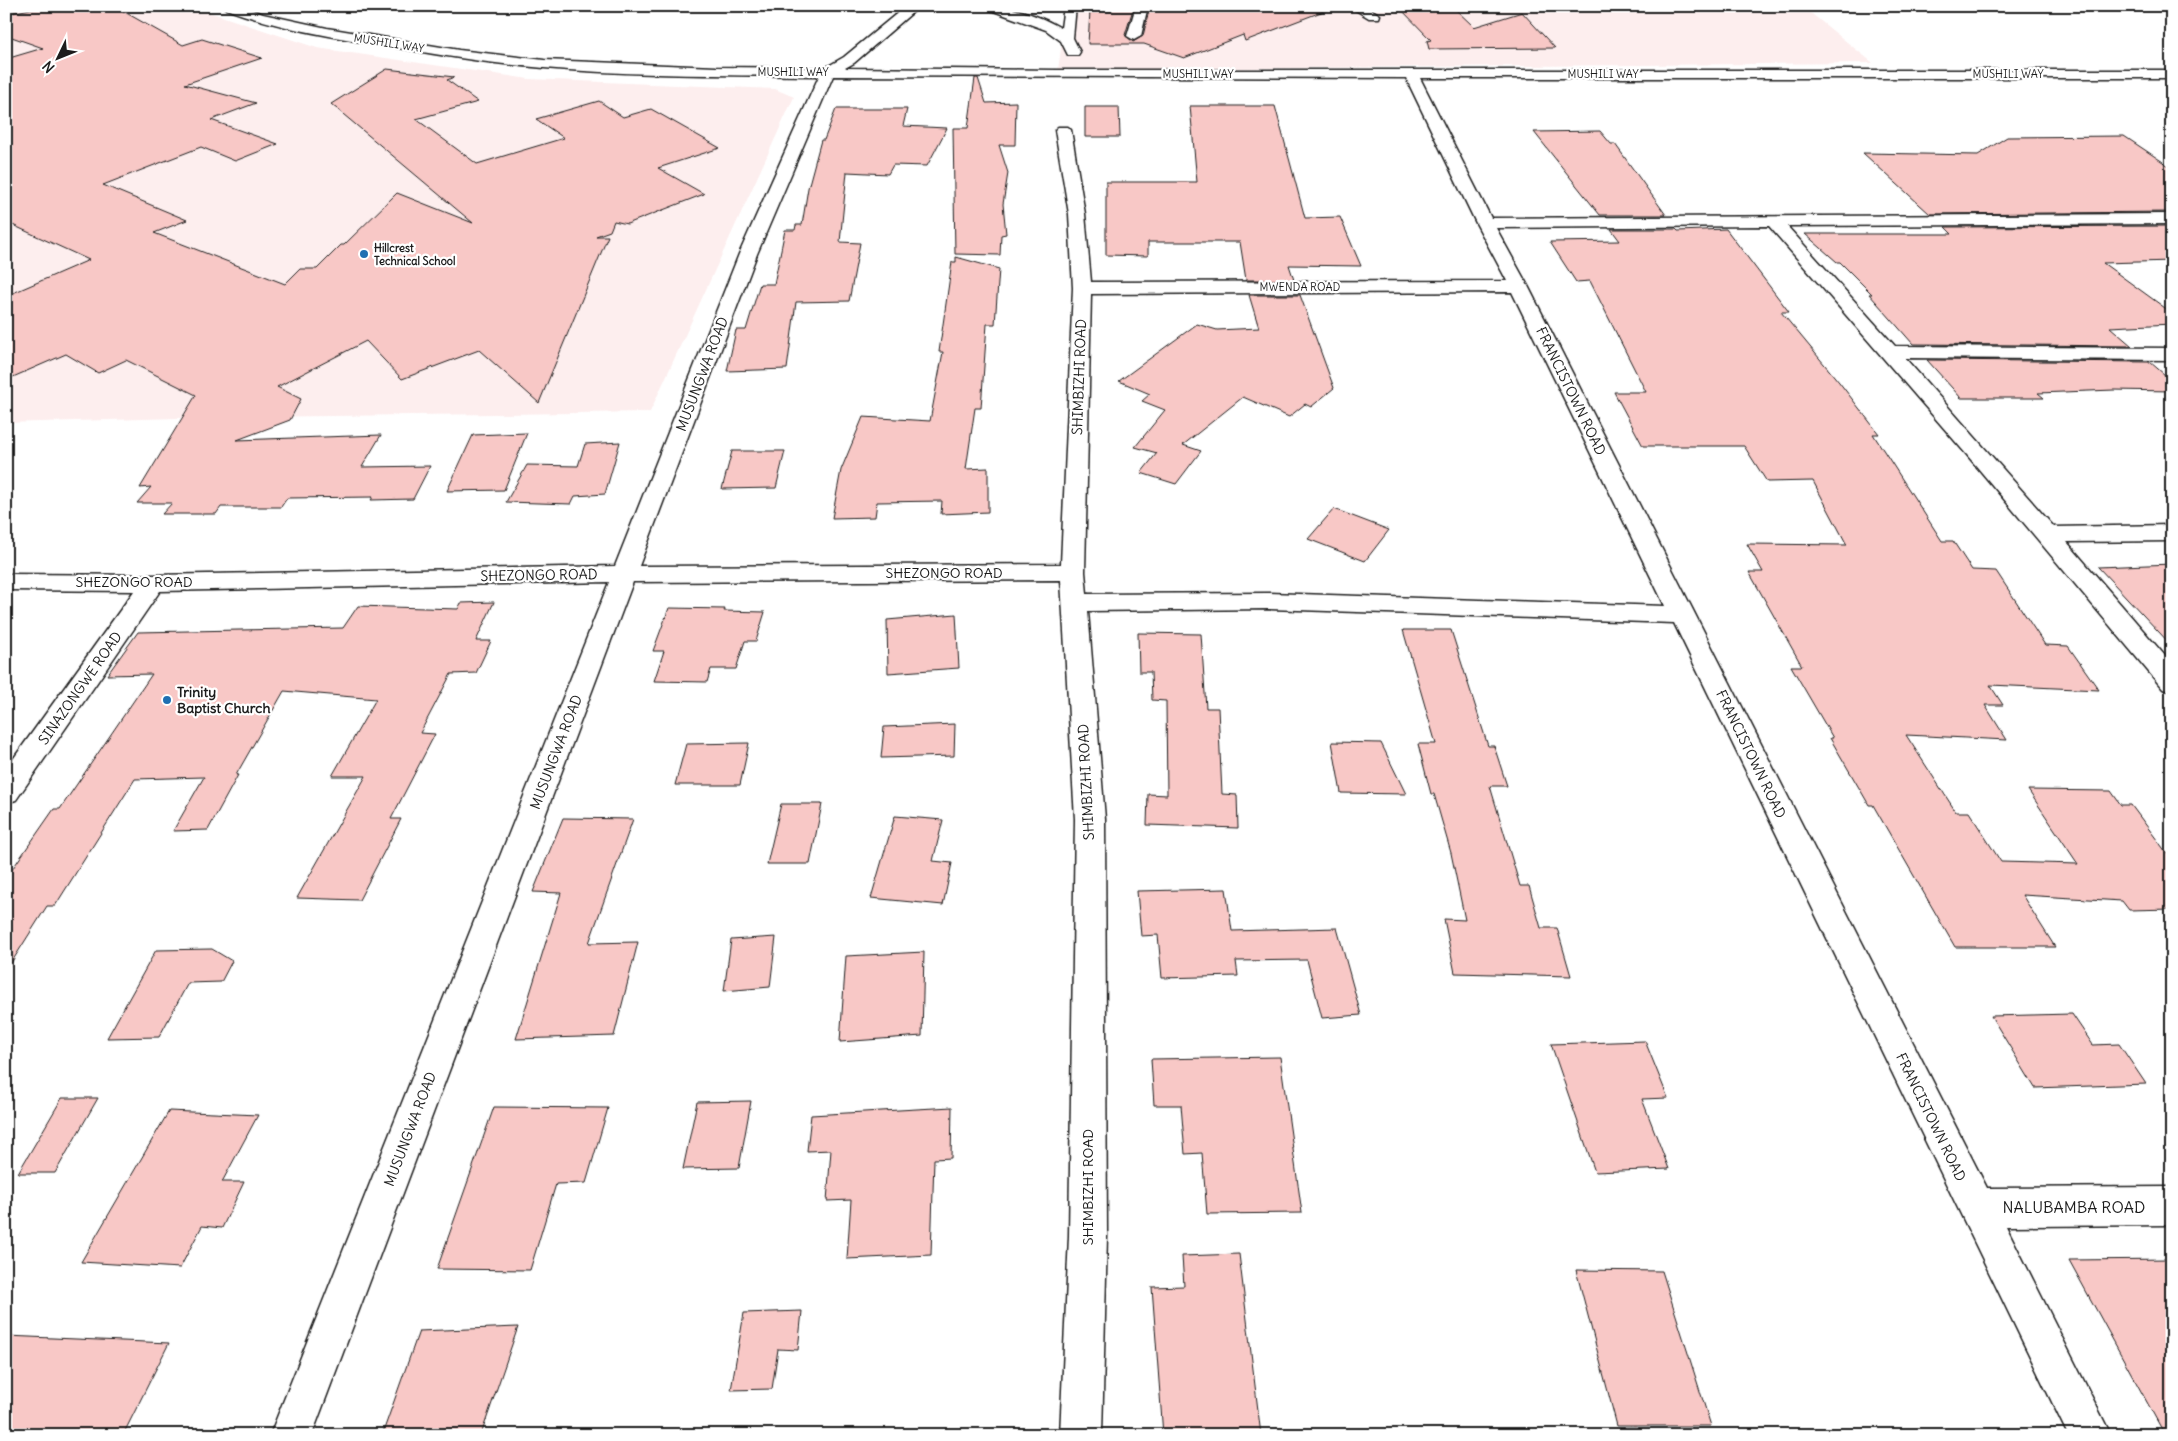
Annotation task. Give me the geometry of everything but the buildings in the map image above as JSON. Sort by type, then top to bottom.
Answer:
[{"type":"street","name":"MUSHILI WAY","points":[[230,6],[259,17],[377,42],[544,64],[716,71],[1411,74],[2172,74]]},
{"type":"street","points":[[828,72],[849,60],[914,6]]},
{"type":"street","points":[[992,6],[1026,17],[1066,38]]},
{"type":"street","points":[[1070,6],[1066,38],[1073,52]]},
{"type":"street","points":[[1134,36],[1142,6]]},
{"type":"street","points":[[1355,6],[1374,15]]},
{"type":"street","name":"MUSUNGWA ROAD","points":[[291,1435],[748,254],[828,72]]},
{"type":"street","name":"FRANCISTOWN ROAD","points":[[1411,74],[1485,223],[1519,286],[2090,1435]]},
{"type":"street","name":"SHIMBIZHI ROAD","points":[[1063,130],[1077,214],[1082,288],[1073,572],[1090,819],[1088,1236],[1081,1435]]},
{"type":"street","points":[[1485,223],[2172,219]]},
{"type":"street","points":[[1774,222],[2049,535],[2172,682]]},
{"type":"street","name":"MWENDA ROAD","points":[[1082,288],[1519,286]]},
{"type":"street","points":[[1890,352],[2172,354]]},
{"type":"street","points":[[2049,535],[2172,533]]},
{"type":"street","name":"SHEZONGO ROAD","points":[[6,582],[153,583],[625,574],[1073,572]]},
{"type":"street","name":"SINAZONGWE ROAD","points":[[6,792],[153,583]]},
{"type":"street","points":[[1076,603],[1268,601],[1682,615]]},
{"type":"street","name":"NALUBAMBA ROAD","points":[[1976,1207],[2172,1206]]},
{"type":"shaded area","name":"Hillcrest Technical School","points":[[6,6],[191,6],[317,48],[529,79],[775,89],[794,97],[650,412],[177,418],[6,423]]},
{"type":"shaded area","points":[[1067,6],[1802,6],[1873,63],[1058,70]]},
{"type":"place","name":"Hillcrest Technical School","points":[[364,254]]},
{"type":"place","name":"Trinity Baptist Church","points":[[167,700]]}]
